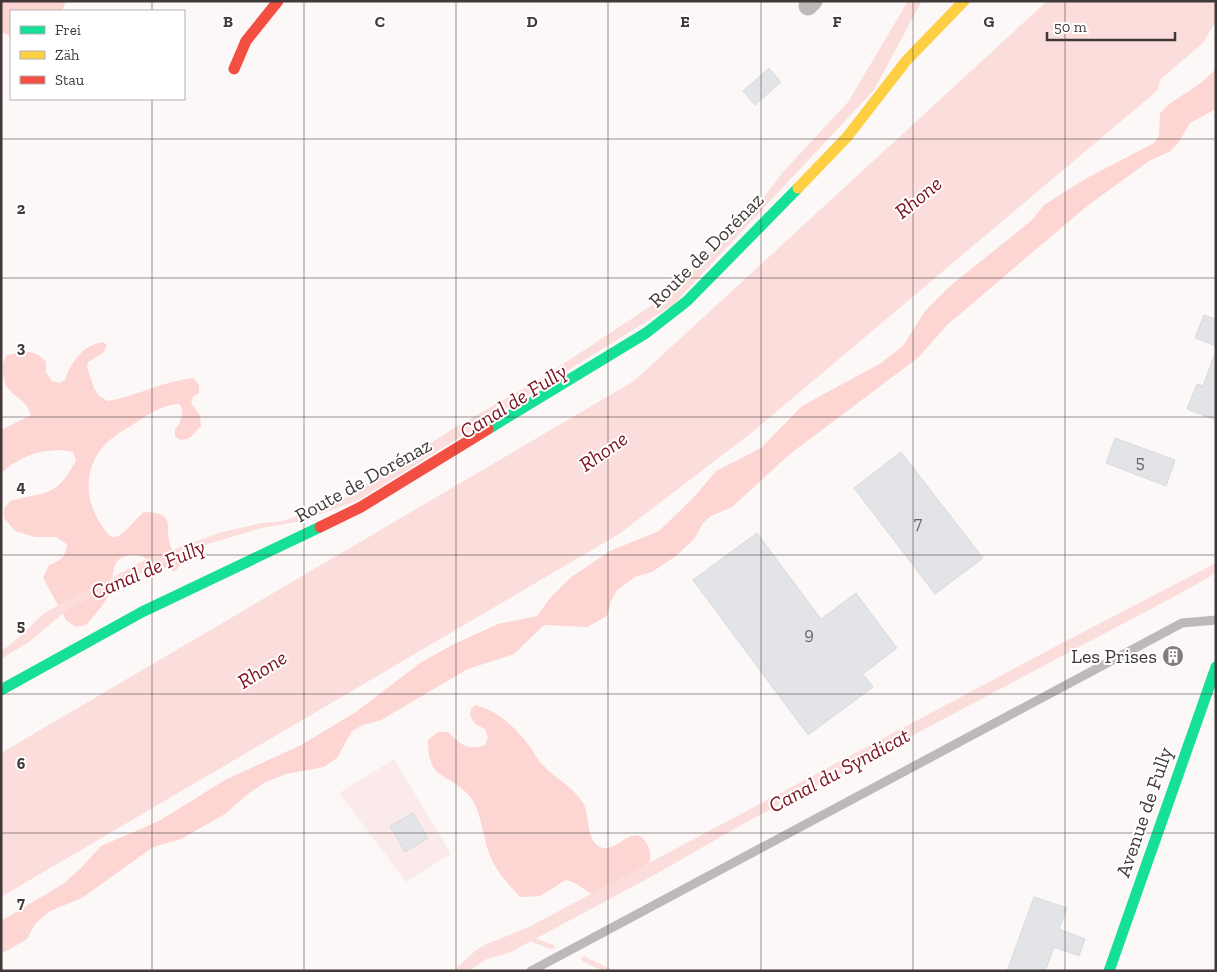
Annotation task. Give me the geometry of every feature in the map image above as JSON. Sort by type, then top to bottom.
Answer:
[{"type":"street","points":[[234,69],[238,52],[278,1]]},
{"type":"street","name":"Route de Dorénaz","points":[[1,690],[142,612],[361,507],[646,333],[686,301],[847,137],[906,61],[964,1]]},
{"type":"street","name":"Avenue de Fully","points":[[1108,971],[1216,667]]},
{"type":"lane","points":[[531,971],[1182,623],[1216,620]]},
{"type":"shaded area","points":[[1,1],[66,1],[62,10],[10,10],[10,36],[1,32]]},
{"type":"shaded area","points":[[1216,69],[1216,109],[1190,123],[1178,143],[1169,152],[1149,161],[1087,206],[947,325],[919,357],[790,454],[732,507],[711,516],[703,523],[695,538],[676,556],[652,572],[635,577],[617,590],[611,601],[607,616],[587,627],[544,625],[514,654],[468,669],[381,720],[363,725],[352,731],[337,758],[324,767],[286,774],[266,782],[249,793],[225,814],[181,839],[153,847],[82,898],[50,911],[35,924],[27,939],[1,954],[1,921],[63,884],[101,846],[159,821],[225,780],[301,745],[356,712],[420,663],[454,644],[498,624],[537,616],[551,597],[570,578],[610,551],[659,531],[694,497],[716,471],[761,448],[802,406],[881,363],[903,346],[925,311],[950,286],[1031,221],[1044,205],[1085,179],[1154,143],[1159,136],[1160,113],[1169,104],[1201,83]]},
{"type":"shaded area","points":[[103,342],[107,345],[103,353],[88,362],[87,367],[94,388],[99,396],[108,401],[172,382],[193,378],[199,385],[199,393],[193,397],[191,403],[200,415],[201,426],[190,438],[181,440],[175,437],[175,430],[181,420],[181,407],[179,404],[166,406],[117,434],[97,455],[89,478],[89,490],[95,514],[108,534],[113,537],[119,536],[144,512],[162,515],[168,522],[171,547],[183,562],[175,571],[164,568],[144,557],[124,556],[116,564],[111,588],[104,602],[86,625],[76,627],[66,620],[43,578],[49,565],[64,555],[67,544],[56,537],[35,537],[15,531],[4,518],[4,509],[10,501],[42,494],[56,487],[63,481],[76,460],[73,452],[64,450],[44,451],[25,457],[8,467],[1,474],[1,430],[31,415],[28,407],[9,390],[3,375],[3,363],[7,355],[24,352],[33,353],[46,362],[46,372],[52,381],[60,383],[65,380],[79,355],[89,347]]},
{"type":"shaded area","points":[[475,705],[500,716],[507,722],[526,741],[540,762],[579,797],[587,813],[590,834],[595,843],[602,848],[608,848],[633,836],[639,836],[645,841],[650,851],[649,862],[637,879],[625,890],[613,897],[601,898],[566,880],[540,896],[520,897],[498,871],[491,859],[480,817],[474,803],[463,790],[436,771],[429,754],[428,740],[438,732],[448,732],[460,743],[469,747],[485,745],[488,738],[485,729],[475,724],[470,715],[471,709]]},
{"type":"shaded area","points":[[394,759],[451,854],[406,882],[339,793]]},
{"type":"water","name":"Canal de Fully","points":[[908,1],[922,1],[874,90],[673,305],[359,500],[302,521],[262,528],[208,544],[111,586],[66,611],[29,642],[1,659],[1,651],[46,612],[147,559],[219,533],[261,523],[283,521],[340,501],[456,427],[545,376],[660,300],[687,278],[726,234],[764,197],[783,172],[848,102]]},
{"type":"water","name":"Rhone","points":[[1047,1],[1216,1],[1216,21],[1203,43],[1160,80],[1158,90],[750,434],[619,534],[1,897],[1,753],[634,381]]},
{"type":"water","name":"Canal du Syndicat","points":[[1216,563],[1216,573],[1179,594],[750,820],[658,873],[509,953],[487,959],[469,971],[453,971],[484,945],[527,928]]},
{"type":"building","points":[[769,68],[781,82],[755,105],[743,91]]},
{"type":"building","points":[[1204,315],[1216,319],[1216,346],[1195,338]]},
{"type":"building","points":[[1214,356],[1216,356],[1216,420],[1187,409],[1197,384],[1203,386]]},
{"type":"building","points":[[1115,438],[1175,460],[1166,486],[1106,463]]},
{"type":"building","points":[[901,452],[983,558],[935,594],[854,488]]},
{"type":"building","points":[[757,533],[821,619],[856,593],[897,648],[863,674],[873,687],[808,735],[693,580]]},
{"type":"building","points":[[413,813],[428,838],[405,852],[390,826]]},
{"type":"building","points":[[1034,897],[1067,908],[1059,929],[1085,939],[1079,956],[1054,947],[1045,971],[1007,971]]},
{"type":"waterway","points":[[525,937],[552,947]]},
{"type":"waterway","points":[[584,959],[609,971]]},
{"type":"traffic: fast","points":[[488,429],[646,333],[687,301],[798,188]]},
{"type":"traffic: fast","points":[[1,690],[142,612],[320,527]]},
{"type":"traffic: fast","points":[[1109,971],[1216,667]]},
{"type":"traffic: slow","points":[[798,188],[847,137],[906,61],[964,1]]},
{"type":"traffic: jam","points":[[234,69],[246,41],[278,1]]},
{"type":"traffic: jam","points":[[320,527],[361,507],[488,429]]},
{"type":"place","name":"Les Prises","points":[[1173,656]]}]
